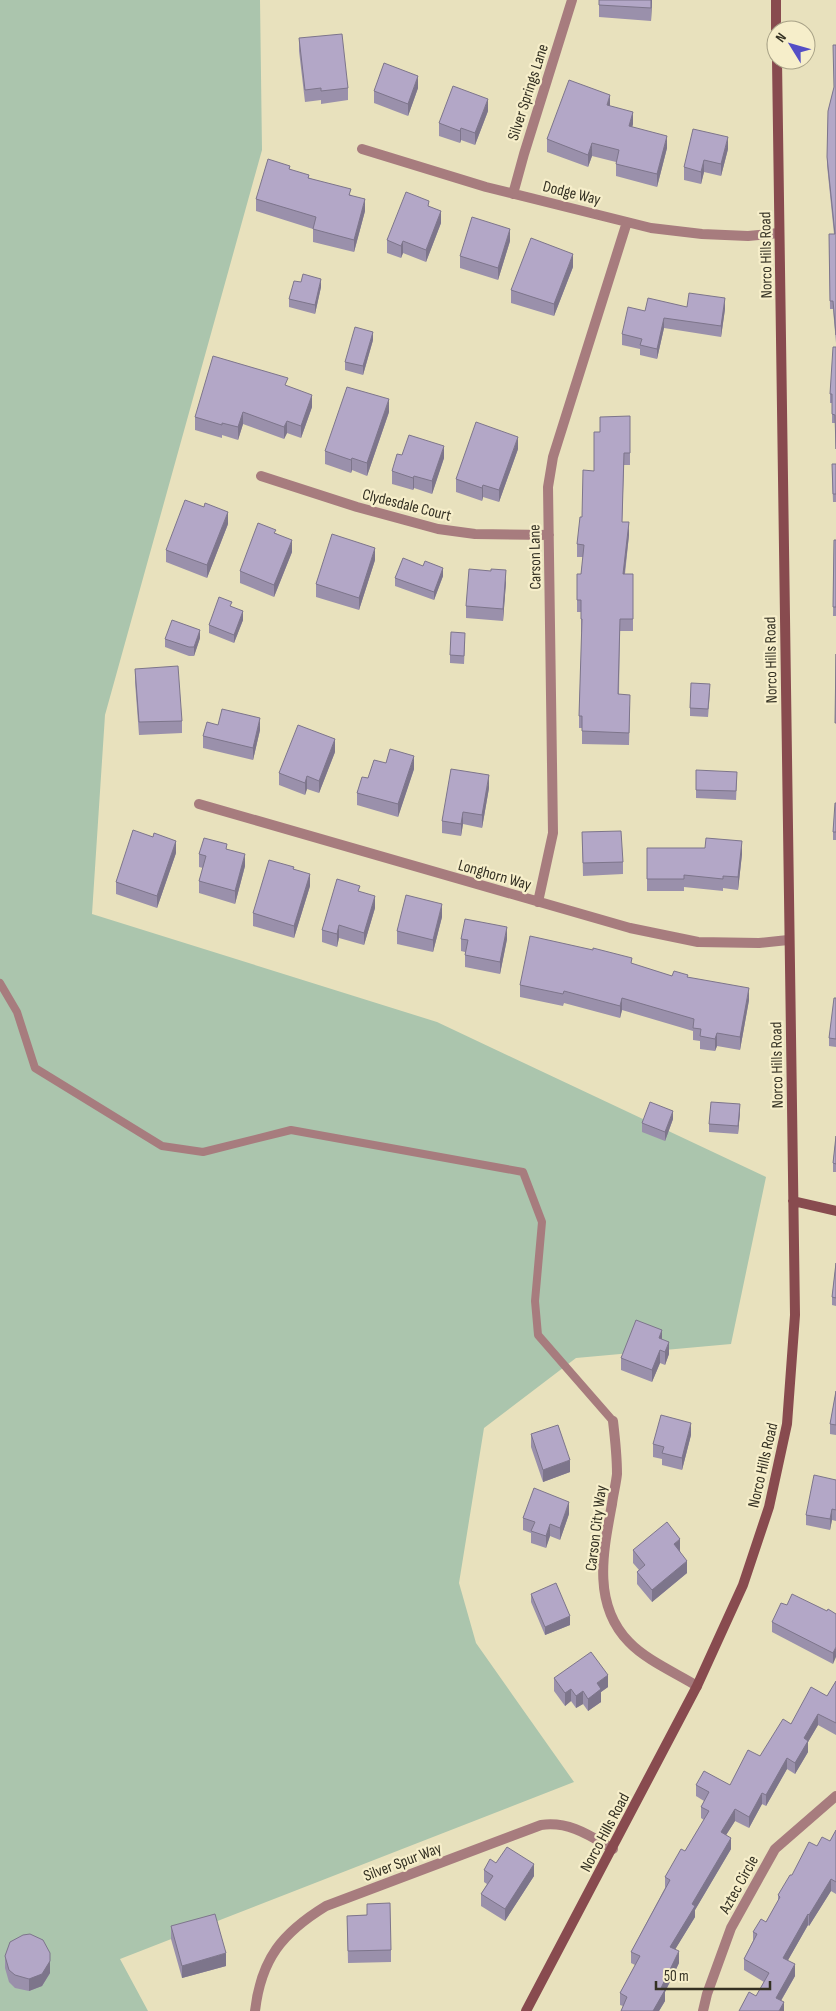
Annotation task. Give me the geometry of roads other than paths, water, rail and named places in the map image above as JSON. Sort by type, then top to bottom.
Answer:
[{"type":"street","name":"Silver Springs Lane","points":[[513,194],[572,0]]},
{"type":"street","points":[[776,0],[776,20]]},
{"type":"street","name":"Norco Hills Road","points":[[526,2011],[613,1849],[697,1686],[744,1585],[769,1507],[787,1424],[795,1315],[788,940],[777,70]]},
{"type":"street","name":"Dodge Way","points":[[362,149],[486,187],[651,228],[702,234],[748,236],[780,233]]},
{"type":"street","name":"Carson Lane","points":[[538,902],[553,833],[548,487],[553,457],[627,222]]},
{"type":"street","name":"Clydesdale Court","points":[[261,476],[357,507],[438,529],[475,534],[549,535]]},
{"type":"street","name":"Longhorn Way","points":[[199,804],[630,928],[698,942],[759,943],[788,940]]},
{"type":"street","points":[[793,1201],[836,1211]]},
{"type":"street","name":"Carson City Way","points":[[614,1421],[617,1475],[603,1563],[605,1598],[614,1620],[629,1642],[647,1656],[697,1686]]},
{"type":"street","name":"Aztec Circle","points":[[703,2011],[707,1994],[731,1928],[775,1849],[836,1796]]},
{"type":"street","name":"Silver Spur Way","points":[[254,2011],[259,1986],[268,1962],[281,1941],[295,1927],[326,1906],[540,1824],[568,1825],[613,1849]]},
{"type":"lane","points":[[0,983],[17,1012],[35,1068],[162,1146],[203,1152],[291,1130],[523,1172],[542,1222],[535,1301],[538,1335],[614,1421]]}]
